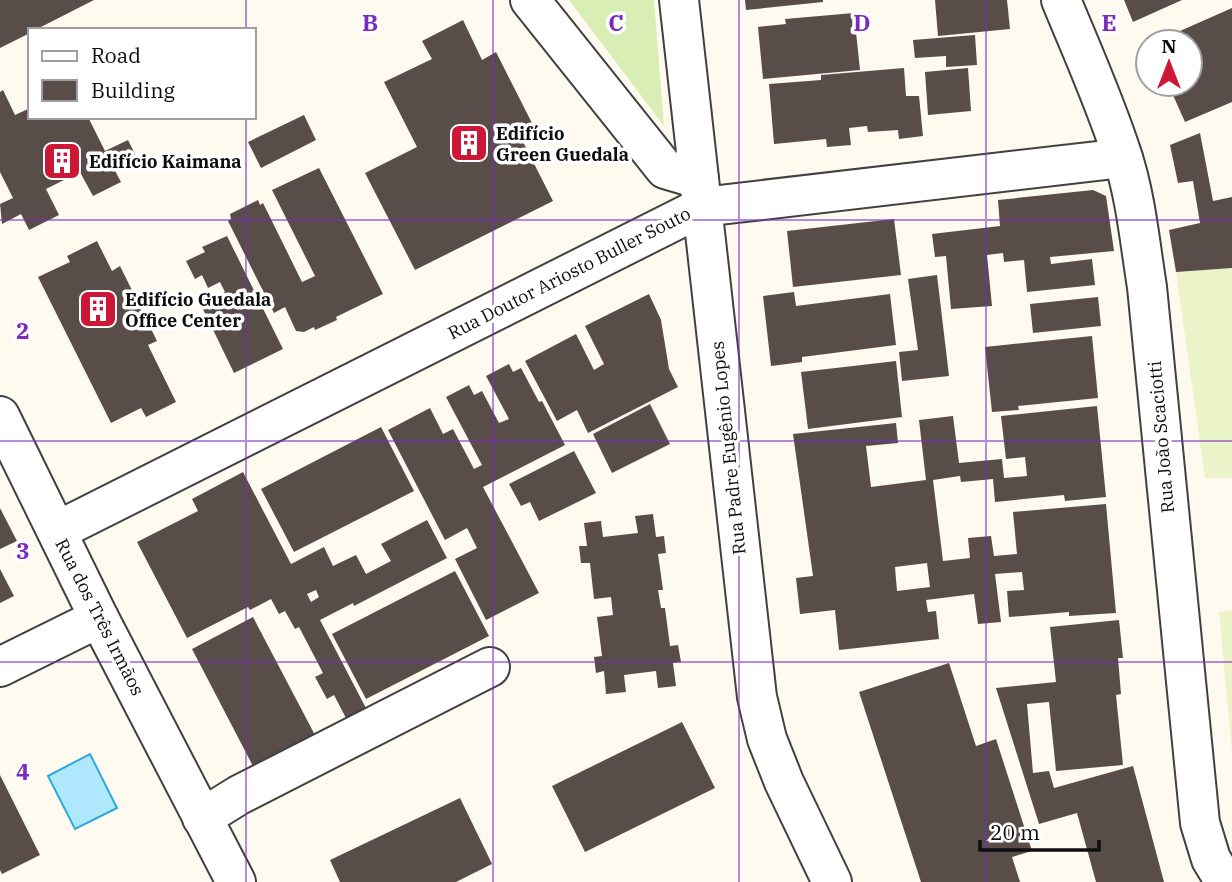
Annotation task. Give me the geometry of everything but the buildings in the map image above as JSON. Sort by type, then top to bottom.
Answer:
[{"type":"street","points":[[530,0],[666,169],[700,193]]},
{"type":"street","name":"Rua Padre Eugênio Lopes","points":[[679,0],[757,697],[771,750],[832,882]]},
{"type":"street","name":"Rua João Scaciotti","points":[[1061,0],[1101,95],[1123,158],[1147,287],[1200,823],[1211,859],[1225,882]]},
{"type":"street","name":"Rua Doutor Ariosto Buller Souto","points":[[57,531],[700,193],[1123,158]]},
{"type":"street","name":"Rua dos Três Irmãos","points":[[0,416],[99,618],[236,882]]},
{"type":"street","points":[[0,667],[99,618]]},
{"type":"street","points":[[202,818],[239,795],[490,667]]},
{"type":"green space","points":[[569,0],[654,0],[664,126]]},
{"type":"green space","points":[[1232,268],[1232,478],[1205,478],[1176,272]]},
{"type":"green space","points":[[1232,610],[1232,752],[1219,612]]},
{"type":"water","points":[[90,754],[117,808],[75,829],[48,776]]},
{"type":"place","name":"Edifício Green Guedala","points":[[469,143]]},
{"type":"place","name":"Edifício Kaimana","points":[[62,161]]},
{"type":"place","name":"Edifício Guedala Office Center","points":[[98,309]]}]
